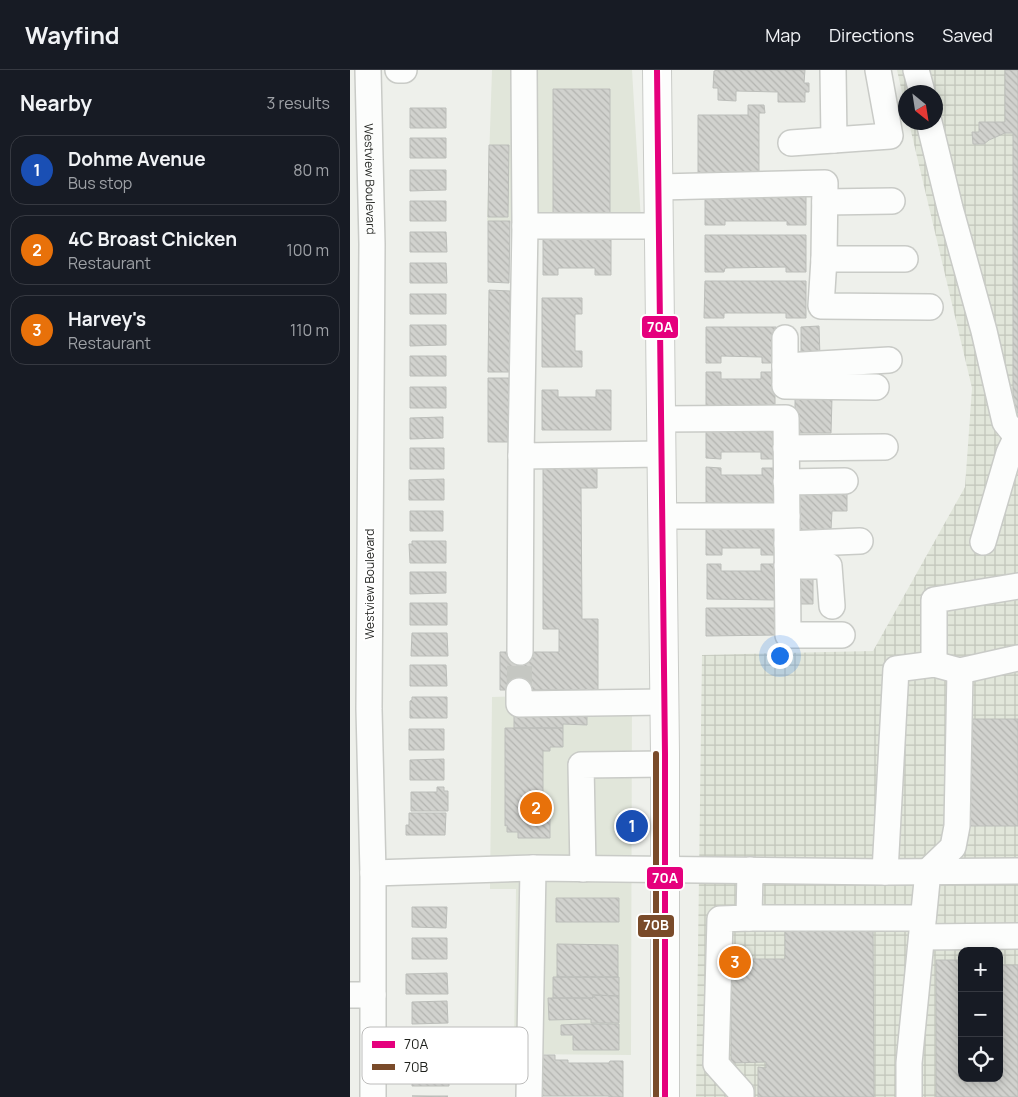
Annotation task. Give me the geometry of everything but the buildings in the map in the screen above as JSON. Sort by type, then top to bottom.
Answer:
[{"type":"main road","points":[[657,70],[665,764],[665,1097]]},
{"type":"street","name":"Westview Boulevard","points":[[365,1027],[362,995],[373,873],[359,711],[360,364],[372,244],[368,70]]},
{"type":"street","points":[[398,70],[404,70]]},
{"type":"street","points":[[520,652],[521,456],[526,226],[524,70]]},
{"type":"street","points":[[832,70],[834,140]]},
{"type":"street","points":[[791,143],[890,136],[878,70]]},
{"type":"street","points":[[916,70],[920,85]]},
{"type":"street","points":[[931,130],[984,331],[1005,422],[1017,437],[1009,453],[983,542]]},
{"type":"street","points":[[659,187],[826,183],[822,306],[930,307]]},
{"type":"street","points":[[825,202],[892,201]]},
{"type":"street","points":[[526,226],[659,226]]},
{"type":"street","points":[[824,258],[905,259]]},
{"type":"street","points":[[785,338],[788,635],[842,635]]},
{"type":"street","points":[[785,376],[889,360]]},
{"type":"street","points":[[785,376],[876,387]]},
{"type":"street","points":[[661,419],[786,418]]},
{"type":"street","points":[[786,448],[885,447]]},
{"type":"street","points":[[521,456],[662,454]]},
{"type":"street","points":[[786,482],[845,481]]},
{"type":"street","points":[[662,516],[787,516]]},
{"type":"street","points":[[787,555],[860,541]]},
{"type":"street","points":[[787,555],[829,566],[832,606]]},
{"type":"street","points":[[934,664],[934,600],[1018,586]]},
{"type":"street","points":[[885,872],[896,669],[934,664],[960,671],[1018,658]]},
{"type":"street","points":[[909,1097],[909,1063],[928,871],[953,847],[957,826],[960,671]]},
{"type":"street","points":[[519,690],[519,704],[664,702]]},
{"type":"street","points":[[583,868],[581,765],[665,764]]},
{"type":"street","points":[[373,873],[533,868],[885,872],[1018,871]]},
{"type":"street","points":[[529,1097],[533,868]]},
{"type":"street","points":[[749,918],[750,870]]},
{"type":"street","points":[[741,1097],[741,1092],[716,1064],[720,918],[922,928],[1018,936]]},
{"type":"street","name":"Westview Boulevard","points":[[372,1084],[373,1097]]},
{"type":"shaded area","points":[[492,70],[632,70],[641,221],[487,221]]},
{"type":"shaded area","points":[[897,70],[1018,70],[1018,1097],[696,1097],[702,655],[873,651],[965,487],[972,388],[911,130],[943,130],[943,85],[900,85]]},
{"type":"shaded area","points":[[632,693],[631,1055],[528,1054],[528,1027],[514,1027],[516,889],[490,889],[492,697]]},
{"type":"tunnel","points":[[519,691],[520,652]]},
{"type":"transit line","name":"70A","points":[[657,70],[665,754],[665,1097]]},
{"type":"transit line","name":"70B","points":[[656,754],[656,1097]]},
{"type":"place","name":"4C Broast Chicken","points":[[536,808]]},
{"type":"place","name":"Dohme Avenue","points":[[632,826]]},
{"type":"place","name":"Harvey's","points":[[735,962]]}]
